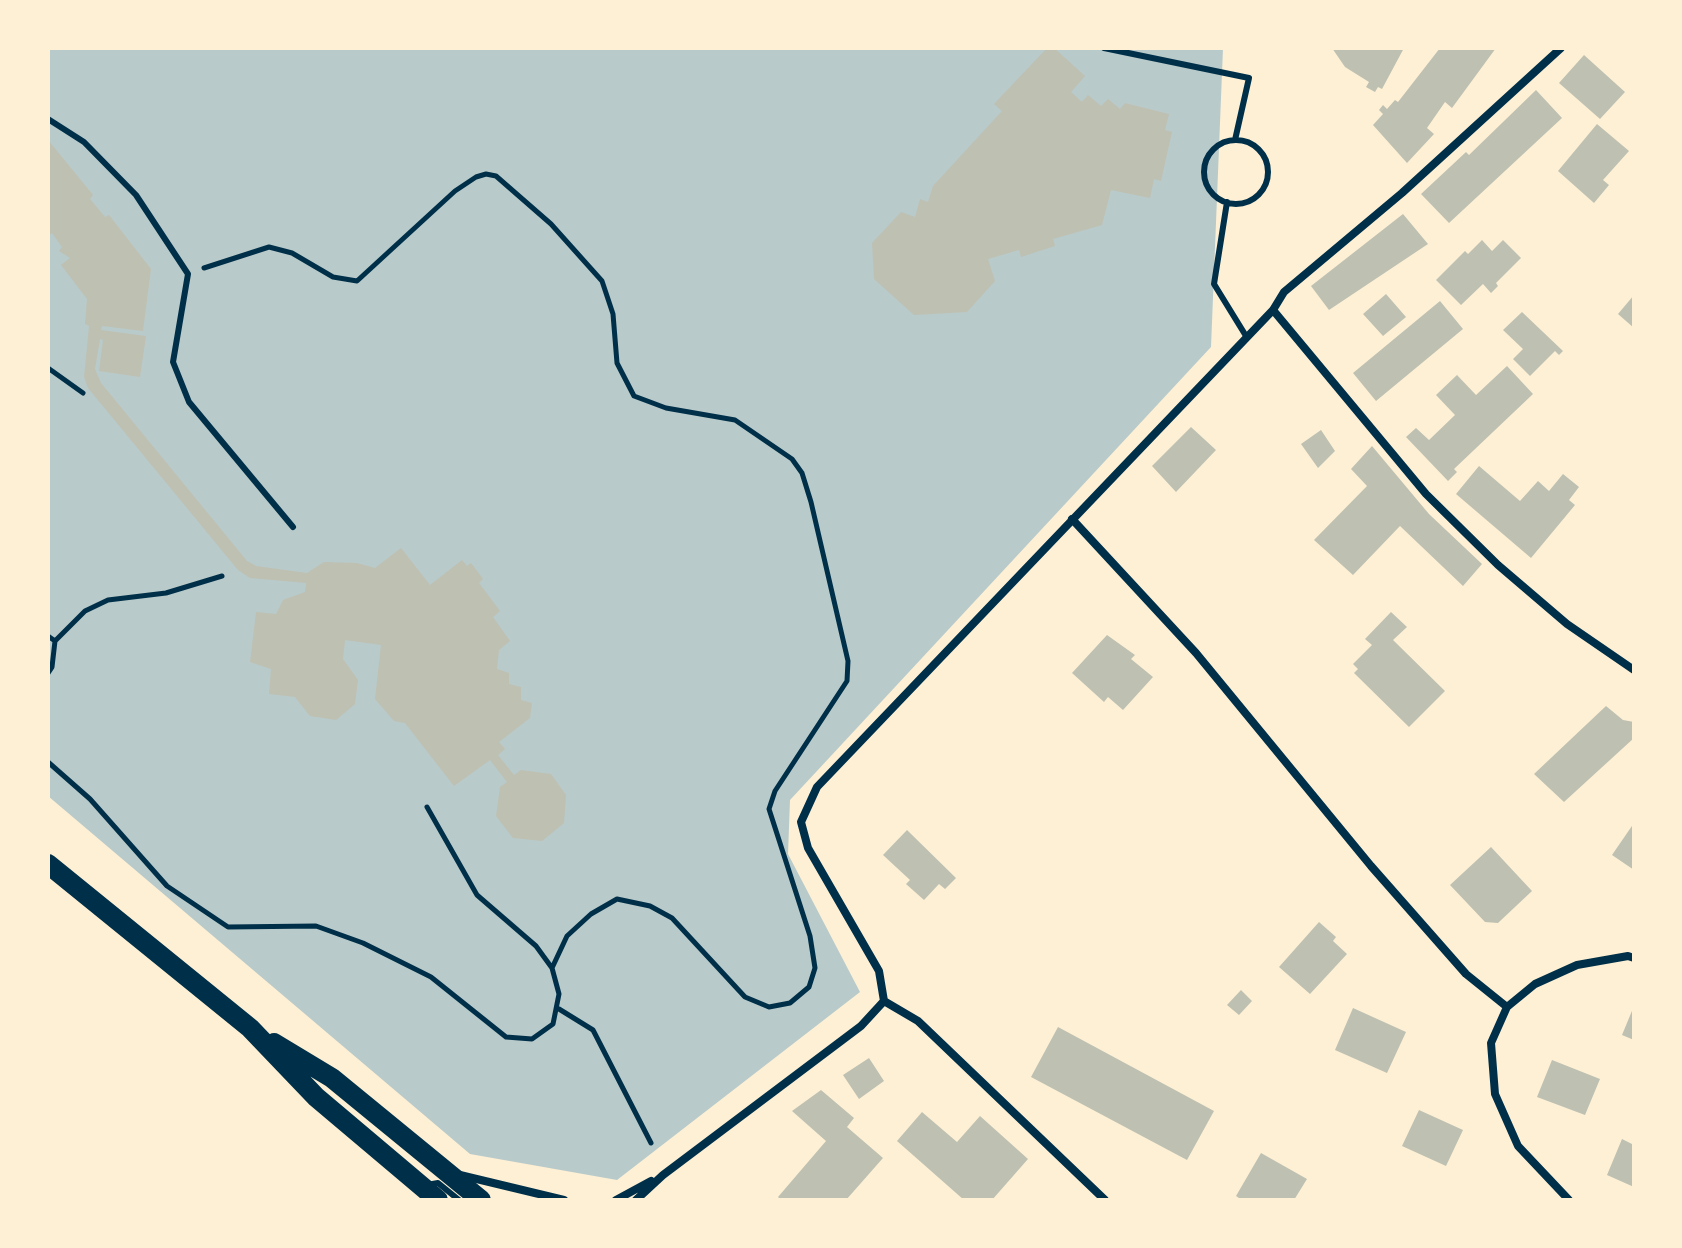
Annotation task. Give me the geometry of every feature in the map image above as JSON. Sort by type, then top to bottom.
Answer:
[{"type":"main road","points":[[48,864],[250,1028],[316,1097],[438,1200]]},
{"type":"main road","points":[[250,1028],[332,1078],[481,1200]]},
{"type":"street","points":[[884,1001],[879,971],[808,848],[801,822],[817,787],[1273,310],[1284,292],[1396,198],[1561,48]]},
{"type":"street","points":[[1273,310],[1426,494],[1498,565],[1567,624],[1634,670]]},
{"type":"street","points":[[1072,519],[1196,653],[1466,974],[1507,1007]]},
{"type":"street","points":[[1569,1200],[1518,1146],[1495,1094],[1491,1043],[1507,1007],[1535,984],[1577,965],[1628,956],[1634,958]]},
{"type":"street","points":[[636,1200],[663,1175],[861,1026],[884,1001]]},
{"type":"street","points":[[884,1001],[918,1021],[1105,1200]]},
{"type":"street","points":[[447,1173],[564,1200]]},
{"type":"street","points":[[616,1200],[663,1175]]},
{"type":"lane","points":[[1104,48],[1249,78],[1235,140]]},
{"type":"lane","points":[[48,119],[84,142],[136,195],[188,274],[173,362],[189,402],[293,527]]},
{"type":"lane","points":[[1235,140],[1255,146],[1262,154],[1268,173],[1265,184],[1252,199],[1227,202],[1207,187],[1204,165],[1215,147],[1235,140]]},
{"type":"lane","points":[[1227,202],[1214,284],[1246,336]]},
{"type":"lane","points":[[419,1185],[438,1183],[459,1200]]},
{"type":"path","points":[[188,274],[269,247],[292,253],[333,277],[357,281],[455,191],[476,177],[486,174],[496,176],[561,234],[602,281],[613,314],[617,363],[634,396],[649,404],[735,420],[792,459],[802,473],[848,661],[847,681],[775,791],[769,809],[810,936],[815,968],[809,987],[790,1003],[769,1007],[745,997],[672,918],[650,906],[617,899],[591,914],[567,936],[552,968]]},
{"type":"path","points":[[48,368],[83,393]]},
{"type":"path","points":[[48,673],[52,667],[55,641],[85,611],[108,600],[166,593],[222,576]]},
{"type":"path","points":[[48,636],[55,641]]},
{"type":"path","points":[[48,762],[90,799],[167,886],[228,927],[316,926],[363,943],[431,977],[506,1037],[532,1039],[553,1024],[559,1009],[559,994],[552,968],[536,946],[477,895],[427,807]]},
{"type":"path","points":[[559,1009],[593,1030],[651,1143]]},
{"type":"shaded area","points":[[48,48],[1223,48],[1211,347],[790,800],[788,854],[860,992],[617,1180],[470,1154],[48,796]]},
{"type":"building","points":[[1047,48],[1054,48],[1085,76],[1071,92],[1082,102],[1088,95],[1101,106],[1108,99],[1120,109],[1125,103],[1169,114],[1165,130],[1172,132],[1161,181],[1154,179],[1150,198],[1111,190],[1102,225],[1053,239],[1055,246],[1021,257],[1019,250],[988,259],[995,281],[967,312],[914,315],[874,279],[872,243],[901,212],[915,217],[920,199],[928,202],[933,186],[1002,111],[994,104]]},
{"type":"building","points":[[1332,48],[1404,48],[1382,89],[1378,87],[1375,92],[1366,87],[1369,82],[1345,67]]},
{"type":"building","points":[[1440,48],[1496,48],[1452,108],[1445,102],[1427,128],[1434,134],[1407,163],[1373,125],[1383,114],[1379,110],[1383,105],[1387,109],[1395,100],[1398,102]]},
{"type":"building","points":[[1584,55],[1625,92],[1600,119],[1559,83]]},
{"type":"building","points":[[1536,90],[1562,118],[1449,223],[1421,194],[1466,152],[1469,155]]},
{"type":"building","points":[[1597,124],[1629,151],[1603,180],[1609,185],[1594,203],[1558,171]]},
{"type":"building","points":[[48,140],[93,195],[90,199],[105,217],[109,215],[151,269],[143,331],[102,326],[101,330],[146,336],[140,377],[99,371],[103,340],[100,339],[95,369],[101,383],[247,561],[256,566],[307,573],[324,562],[357,563],[375,568],[401,548],[430,585],[462,560],[467,566],[471,563],[483,579],[479,583],[500,611],[493,617],[510,641],[499,650],[497,669],[509,673],[509,684],[521,687],[521,700],[532,703],[530,718],[499,742],[505,749],[498,755],[514,775],[521,770],[551,774],[566,795],[564,823],[542,841],[513,838],[496,816],[500,787],[507,782],[490,760],[454,786],[405,723],[394,721],[375,699],[381,645],[345,640],[343,659],[358,680],[355,704],[336,720],[310,716],[295,697],[269,694],[271,669],[250,662],[256,612],[276,614],[283,600],[305,592],[306,583],[250,578],[238,570],[88,388],[84,377],[89,326],[85,324],[87,299],[61,265],[70,258],[59,251],[62,247],[52,233],[48,236]]},
{"type":"building","points":[[1403,214],[1428,244],[1329,310],[1311,286]]},
{"type":"building","points":[[1482,240],[1492,251],[1503,240],[1521,258],[1496,283],[1498,286],[1491,293],[1483,284],[1461,305],[1436,280],[1465,251],[1468,254]]},
{"type":"building","points":[[1386,294],[1406,317],[1383,336],[1363,314]]},
{"type":"building","points":[[1634,295],[1634,328],[1618,314]]},
{"type":"building","points":[[1440,301],[1463,329],[1376,401],[1353,373]]},
{"type":"building","points":[[1522,312],[1563,351],[1559,355],[1555,351],[1530,376],[1513,359],[1523,349],[1503,330]]},
{"type":"building","points":[[1507,366],[1533,394],[1454,469],[1457,472],[1448,481],[1406,437],[1416,428],[1429,440],[1455,415],[1436,395],[1457,375],[1476,395]]},
{"type":"building","points":[[1191,427],[1216,450],[1176,492],[1152,466]]},
{"type":"building","points":[[1321,430],[1335,451],[1318,468],[1301,444]]},
{"type":"building","points":[[1372,446],[1429,514],[1482,564],[1463,586],[1400,526],[1353,575],[1314,540],[1367,486],[1351,469]]},
{"type":"building","points":[[1479,466],[1520,501],[1538,481],[1549,491],[1563,474],[1579,487],[1569,500],[1575,505],[1531,558],[1456,494]]},
{"type":"building","points":[[1391,612],[1407,627],[1393,640],[1445,691],[1409,727],[1354,673],[1358,669],[1353,664],[1372,645],[1365,639]]},
{"type":"building","points":[[1107,635],[1135,655],[1131,659],[1153,677],[1123,710],[1108,697],[1104,702],[1072,673]]},
{"type":"building","points":[[1606,706],[1623,720],[1634,722],[1634,738],[1564,802],[1534,774]]},
{"type":"building","points":[[1634,823],[1634,870],[1612,855]]},
{"type":"building","points":[[907,830],[956,878],[945,889],[939,884],[924,900],[906,884],[910,880],[883,855]]},
{"type":"building","points":[[1491,847],[1532,891],[1498,923],[1485,922],[1450,885]]},
{"type":"building","points":[[1319,922],[1336,937],[1333,941],[1347,954],[1310,994],[1279,967]]},
{"type":"building","points":[[1241,990],[1252,1001],[1239,1015],[1227,1005]]},
{"type":"building","points":[[1634,1006],[1634,1040],[1622,1035]]},
{"type":"building","points":[[1353,1008],[1406,1032],[1387,1073],[1335,1050]]},
{"type":"building","points":[[1058,1027],[1214,1111],[1187,1160],[1031,1077]]},
{"type":"building","points":[[869,1058],[884,1081],[859,1099],[843,1075]]},
{"type":"building","points":[[1552,1060],[1600,1079],[1585,1115],[1537,1097]]},
{"type":"building","points":[[821,1090],[854,1118],[847,1127],[883,1158],[846,1200],[781,1200],[778,1197],[826,1141],[792,1111]]},
{"type":"building","points":[[1419,1110],[1463,1130],[1446,1166],[1402,1146]]},
{"type":"building","points":[[922,1112],[957,1142],[980,1116],[1028,1159],[992,1200],[964,1200],[897,1141]]},
{"type":"building","points":[[1622,1139],[1634,1145],[1634,1187],[1607,1175]]},
{"type":"building","points":[[1261,1153],[1307,1179],[1294,1200],[1242,1200],[1236,1196]]}]
